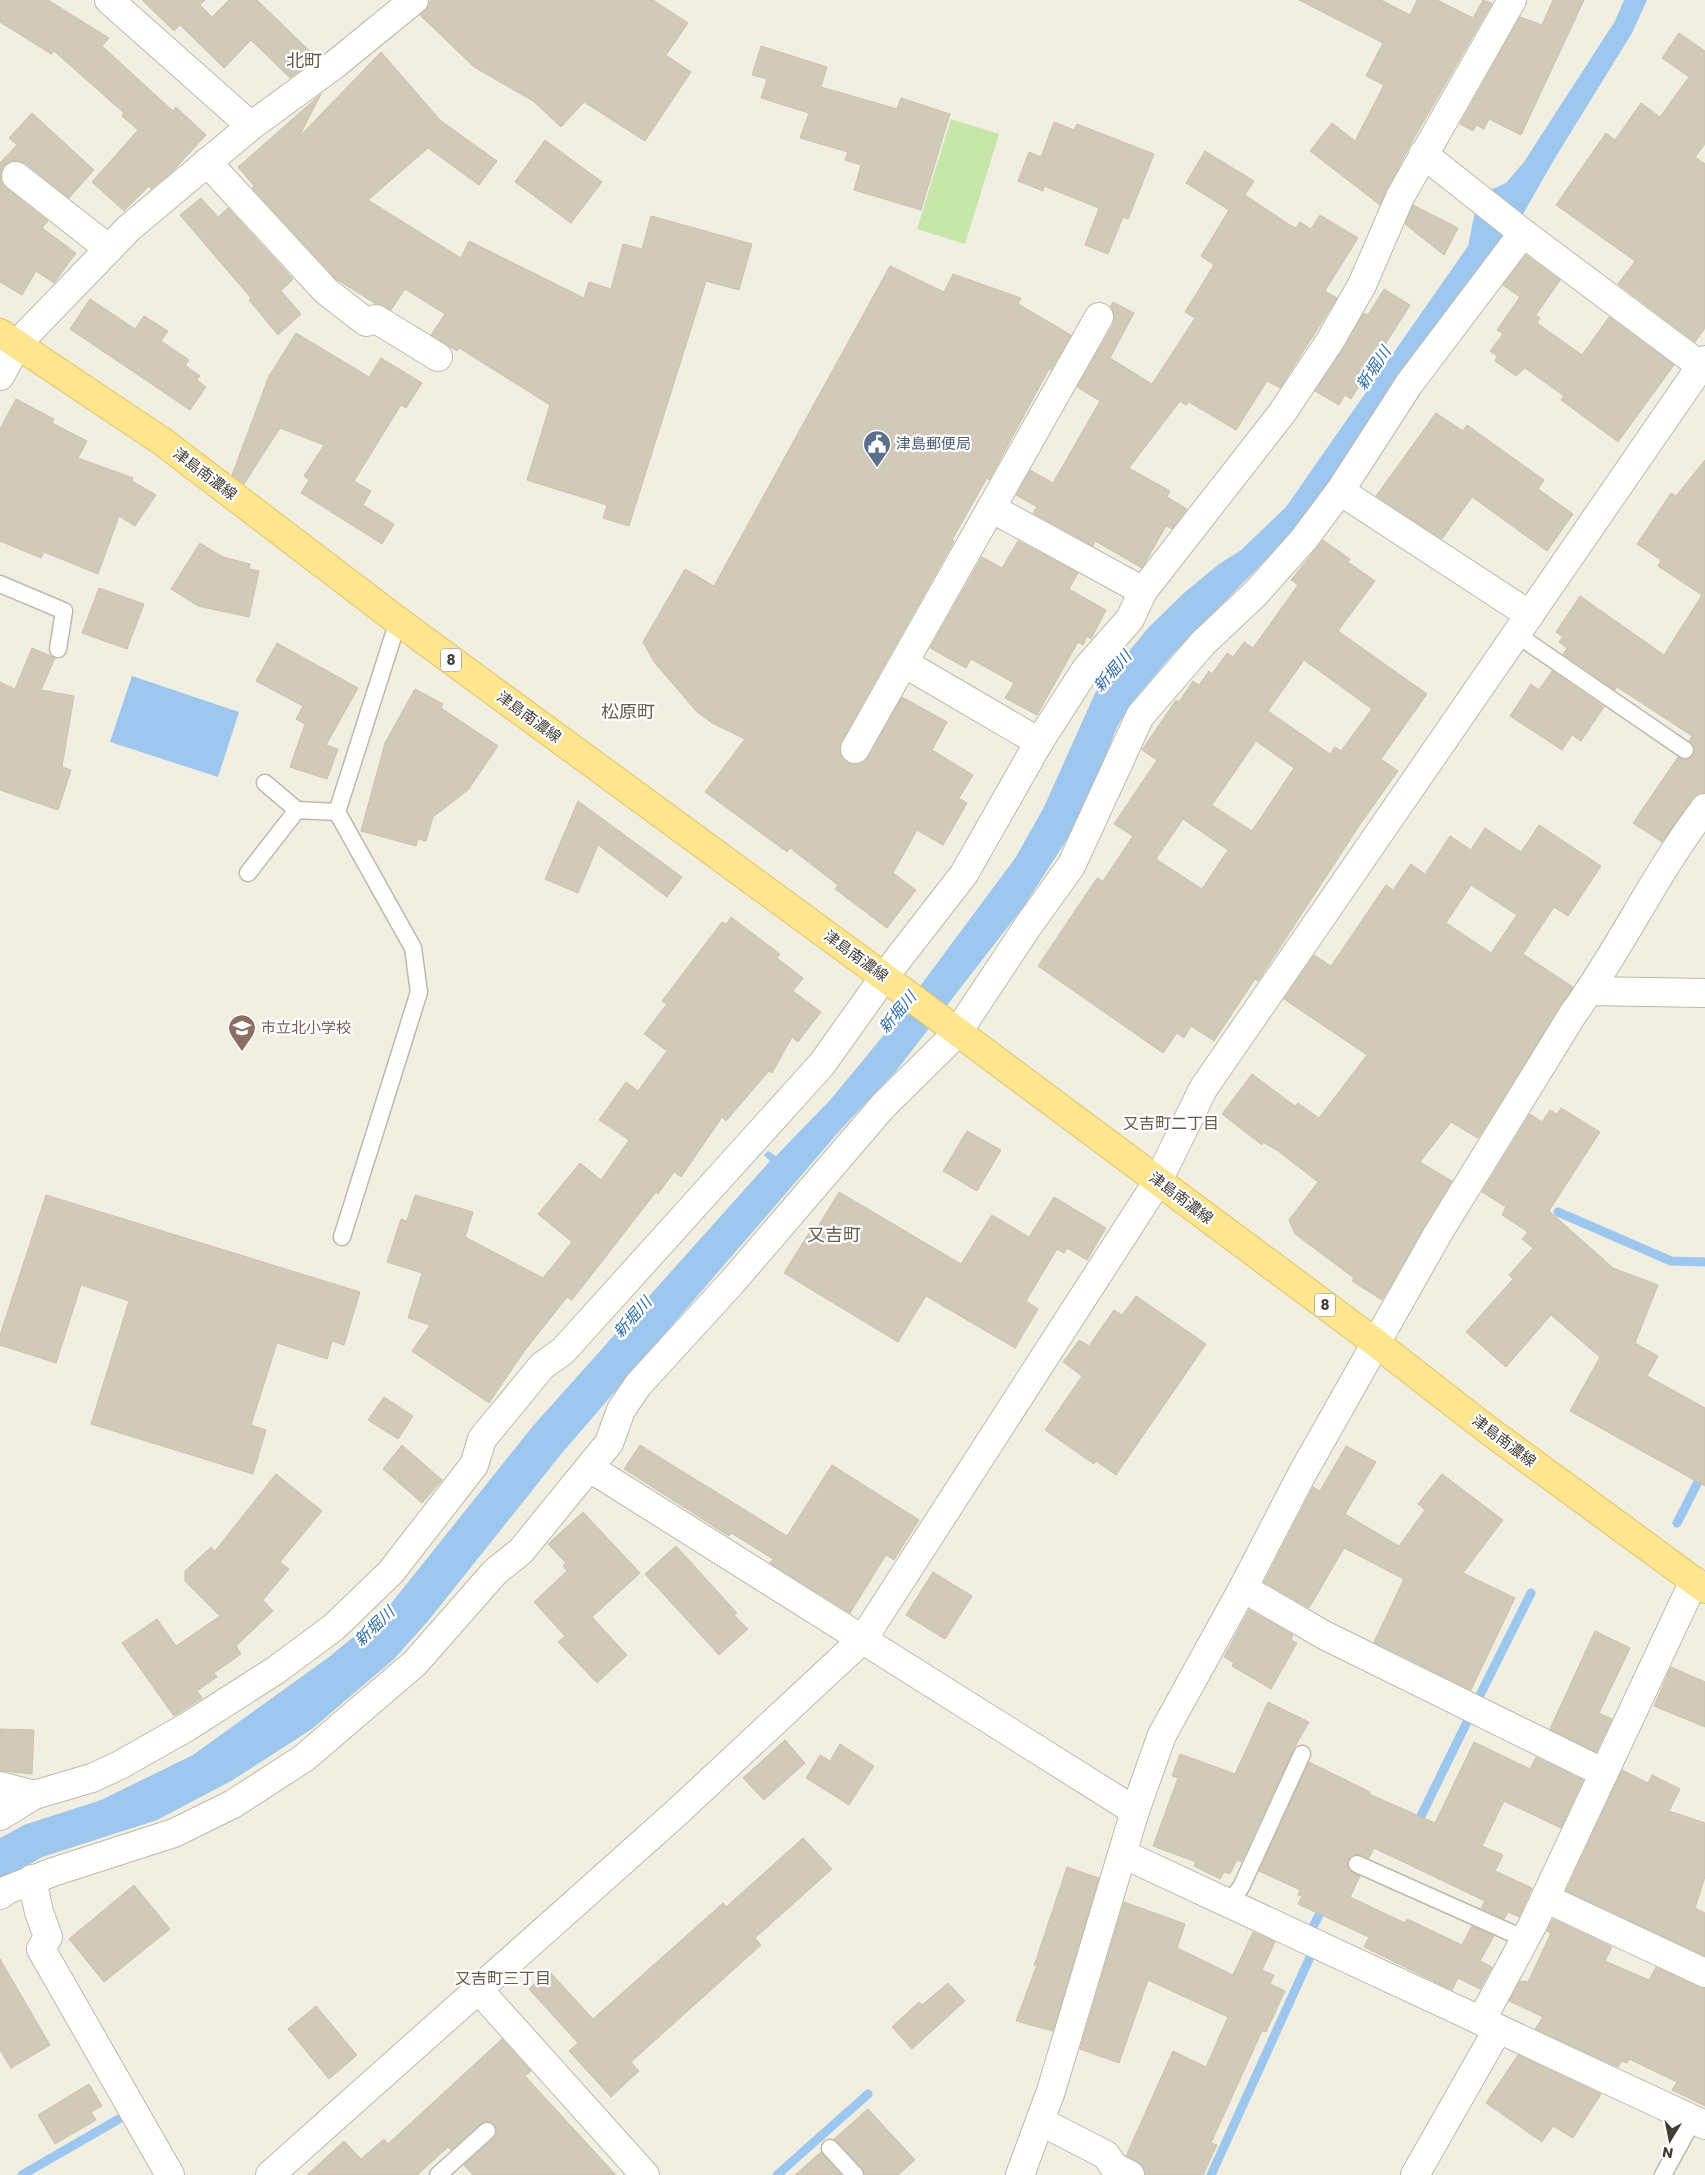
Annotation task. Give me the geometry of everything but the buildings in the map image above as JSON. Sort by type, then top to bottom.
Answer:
[{"type":"main road","name":"津島南濃線","points":[[9,338],[163,442],[398,621],[892,983],[1376,1343],[1484,1427],[1700,1585]]},
{"type":"street","points":[[109,0],[251,126]]},
{"type":"street","points":[[0,376],[9,338],[130,228],[251,126],[333,66],[414,0]]},
{"type":"street","points":[[0,1816],[34,1794],[92,1778],[120,1766],[187,1727],[276,1670],[334,1626],[391,1572],[474,1465],[482,1439],[542,1366],[564,1351],[822,1064],[892,983],[964,874],[1039,742],[1086,669],[1130,620],[1144,591],[1282,413],[1330,341],[1362,285],[1400,196],[1512,0]]},
{"type":"street","points":[[281,2171],[478,1989],[674,1815],[863,1639],[1158,1181],[1203,1088],[1704,365],[1523,233],[1423,154]]},
{"type":"street","points":[[207,162],[326,291],[366,322],[376,319],[438,357]]},
{"type":"street","points":[[16,176],[109,249]]},
{"type":"street","points":[[0,1895],[32,1879],[174,1833],[233,1804],[304,1758],[416,1663],[495,1572],[521,1551],[609,1443],[621,1410],[638,1385],[733,1281],[951,1028],[1072,866],[1140,716],[1203,643],[1262,587],[1304,540],[1340,491],[1409,384],[1523,233]]},
{"type":"street","points":[[855,749],[1099,316]]},
{"type":"street","points":[[1340,491],[1523,624]]},
{"type":"street","points":[[991,508],[1144,591]]},
{"type":"street","points":[[904,663],[1039,742]]},
{"type":"street","points":[[1020,2175],[1040,2121],[1135,1811],[1162,1735],[1243,1588],[1302,1474],[1437,1235],[1573,1014],[1590,991],[1676,846],[1705,808]]},
{"type":"street","points":[[1590,991],[1705,994]]},
{"type":"street","points":[[590,1468],[1135,1811]]},
{"type":"street","points":[[1416,2175],[1489,2025],[1525,1939],[1604,1773],[1700,1585]]},
{"type":"street","points":[[1243,1588],[1324,1635],[1604,1773]]},
{"type":"street","points":[[0,1786],[34,1794]]},
{"type":"street","points":[[1123,1854],[1699,2122]]},
{"type":"street","points":[[32,1879],[39,1912],[48,1937],[41,1949],[170,2175]]},
{"type":"street","points":[[1546,1898],[1705,1973]]},
{"type":"street","points":[[478,1989],[645,2175]]},
{"type":"street","points":[[1040,2121],[1106,2155],[1114,2167],[1130,2175]]},
{"type":"lane","points":[[0,584],[64,611],[58,649]]},
{"type":"lane","points":[[342,1237],[419,992],[413,948],[337,812],[398,621]]},
{"type":"lane","points":[[1523,624],[1685,750]]},
{"type":"lane","points":[[265,783],[297,810],[337,812]]},
{"type":"lane","points":[[248,873],[297,810]]},
{"type":"lane","points":[[1229,1903],[1241,1887],[1302,1754]]},
{"type":"lane","points":[[1358,1864],[1525,1939]]},
{"type":"lane","points":[[1663,2175],[1699,2122]]},
{"type":"lane","points":[[438,2175],[487,2131]]},
{"type":"lane","points":[[830,2148],[855,2175]]},
{"type":"green space","points":[[951,119],[999,134],[965,244],[917,229]]},
{"type":"water","name":"新堀川","points":[[1624,0],[1647,0],[1632,33],[1555,158],[1511,235],[1296,529],[1172,655],[1133,701],[1118,725],[1077,824],[1024,906],[896,1071],[843,1127],[562,1453],[428,1621],[394,1659],[312,1729],[231,1781],[157,1820],[42,1857],[0,1881],[0,1838],[24,1825],[101,1800],[193,1755],[329,1657],[385,1611],[533,1426],[770,1161],[764,1155],[768,1151],[776,1156],[831,1099],[883,1036],[1016,857],[1044,807],[1096,691],[1149,627],[1184,593],[1219,564],[1240,551],[1286,507],[1468,246],[1476,207],[1492,189],[1506,183],[1524,162],[1615,21]]},
{"type":"water","points":[[132,676],[239,712],[218,777],[110,742]]},
{"type":"waterway","points":[[1558,1212],[1671,1261],[1705,1262]]},
{"type":"waterway","points":[[1677,1523],[1705,1468]]},
{"type":"waterway","points":[[1477,1701],[1531,1593]]},
{"type":"waterway","points":[[1416,1826],[1470,1716]]},
{"type":"waterway","points":[[1314,1925],[1324,1905]]},
{"type":"waterway","points":[[1211,2175],[1311,1955]]},
{"type":"waterway","points":[[777,2175],[868,2094]]},
{"type":"waterway","points":[[22,2175],[119,2119]]},
{"type":"place","name":"津島郵便局","points":[[877,468]]},
{"type":"place","name":"市立北小学校","points":[[242,1052]]},
{"type":"district","name":"北町","points":[[304,61]]},
{"type":"district","name":"松原町","points":[[628,712]]},
{"type":"district","name":"又吉町二丁目","points":[[1171,1123]]},
{"type":"district","name":"又吉町","points":[[834,1235]]},
{"type":"district","name":"又吉町三丁目","points":[[503,1978]]}]
